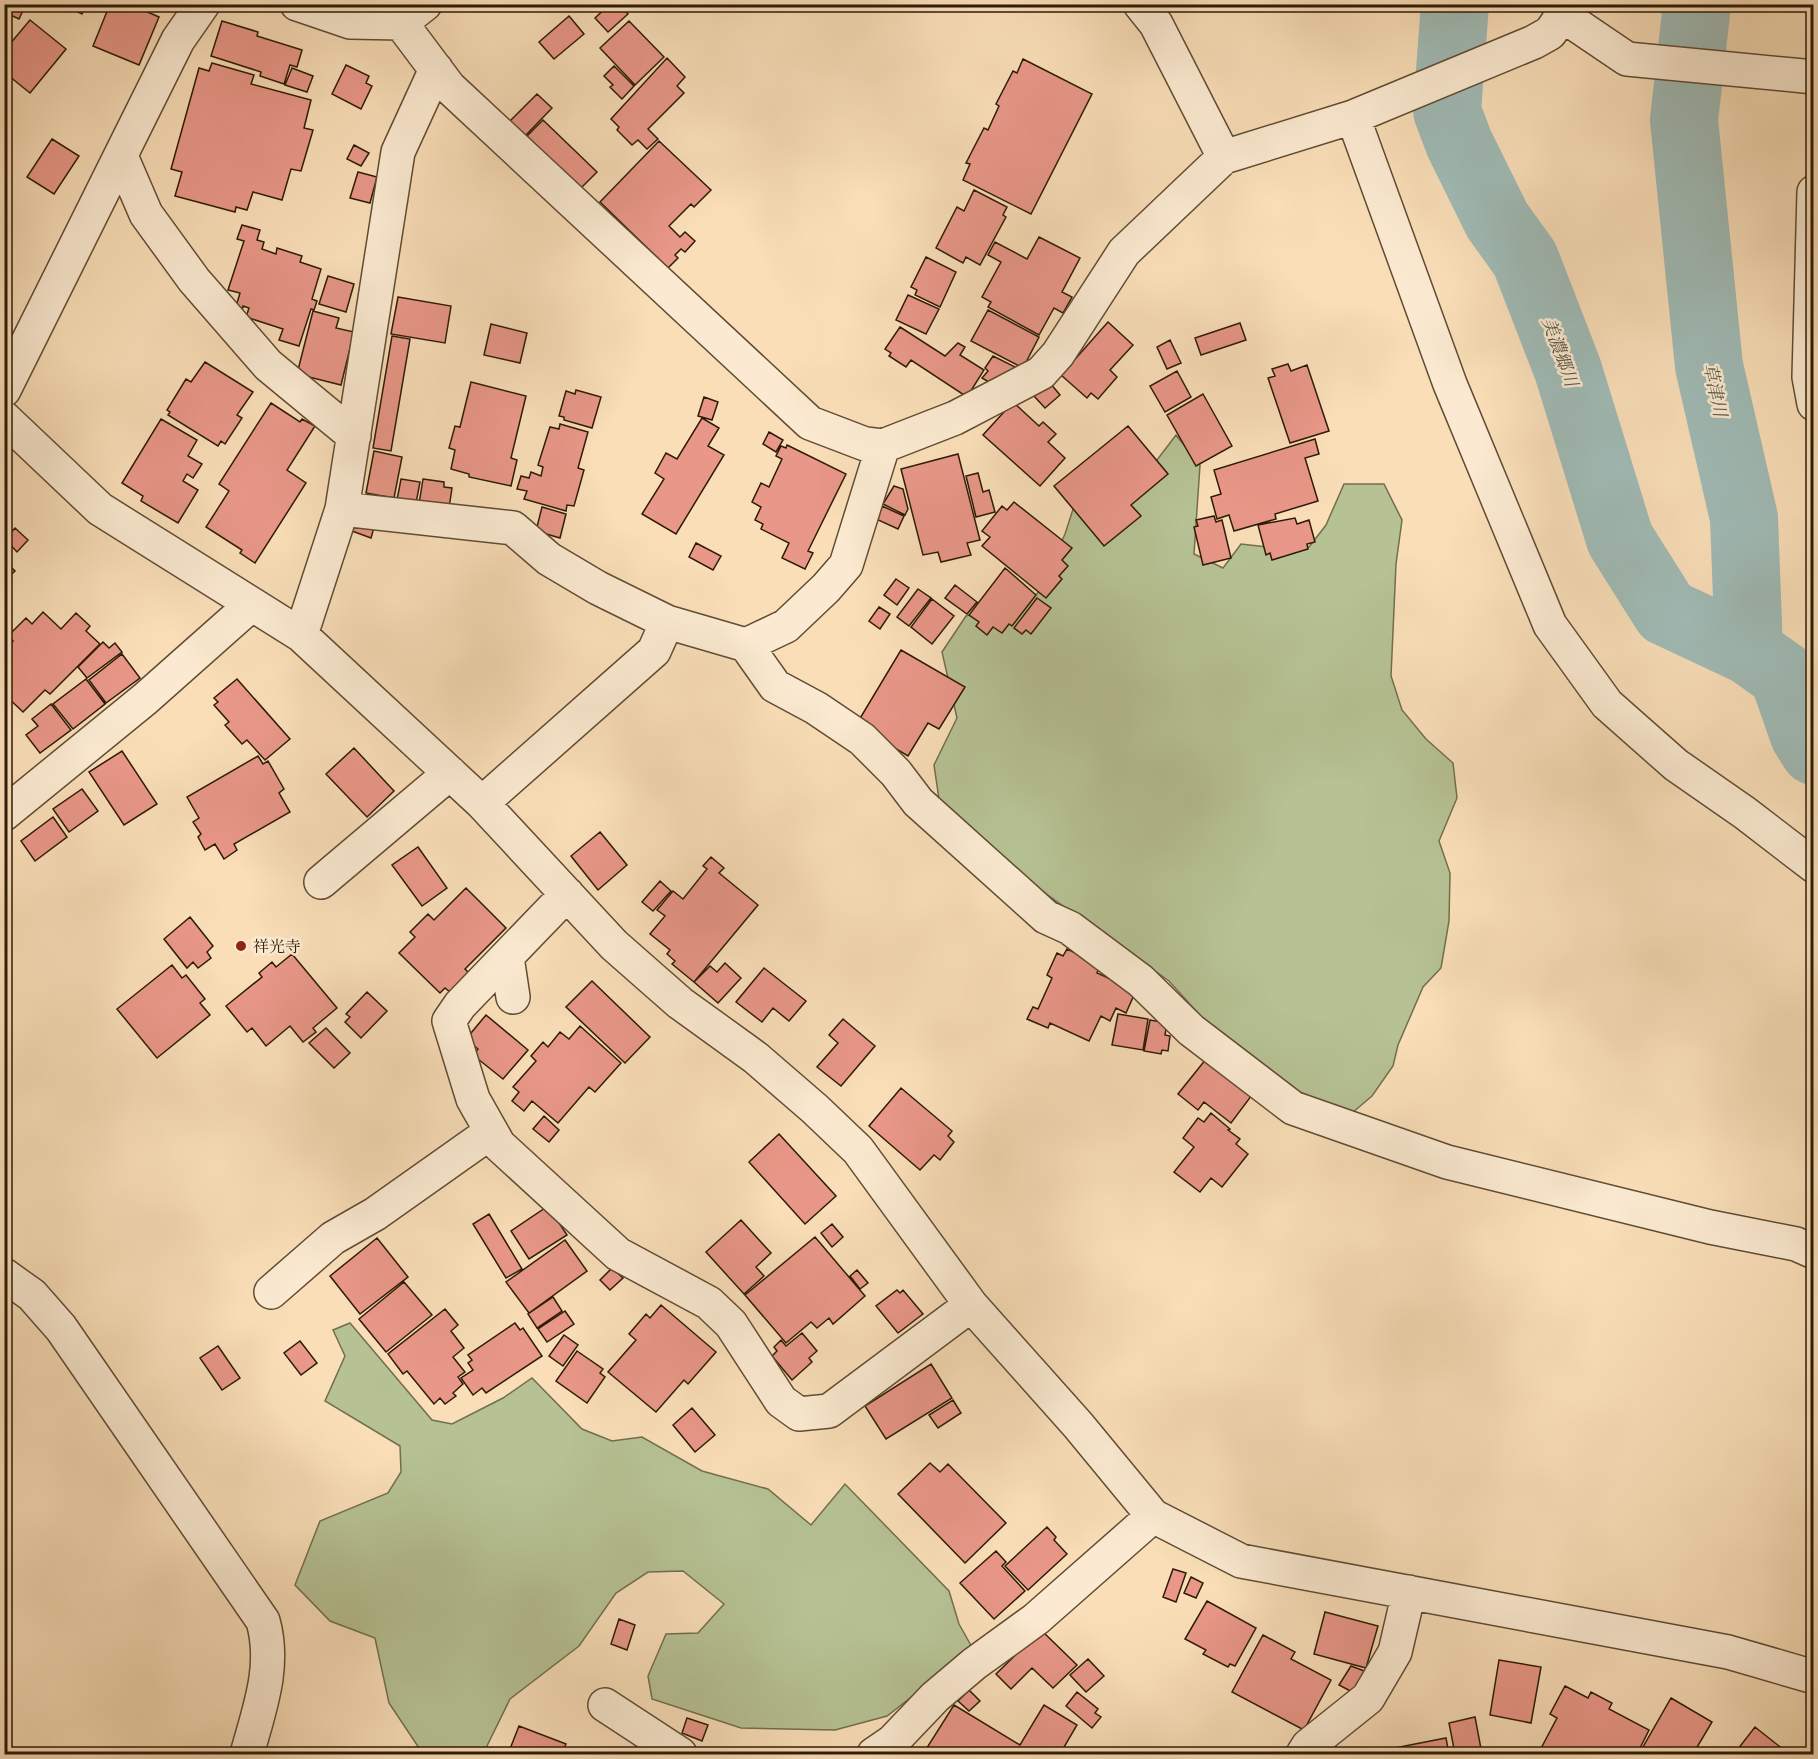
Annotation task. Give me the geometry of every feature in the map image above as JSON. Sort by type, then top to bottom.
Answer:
[{"type":"street","points":[[4,390],[178,40],[203,4]]},
{"type":"street","points":[[297,4],[350,22],[413,14],[436,69],[458,95],[810,423],[865,444],[883,446],[955,418],[1041,373],[1058,354],[1124,252],[1224,157],[1353,117],[1534,42],[1550,33],[1563,8],[1627,59],[1773,71],[1814,77]]},
{"type":"street","points":[[1140,4],[1156,24],[1224,157]]},
{"type":"street","points":[[301,635],[342,509],[398,152],[436,69]]},
{"type":"street","points":[[1353,117],[1450,384],[1550,625],[1607,704],[1676,765],[1814,866]]},
{"type":"street","points":[[121,156],[146,214],[194,280],[268,365],[354,436]]},
{"type":"street","points":[[1814,192],[1809,377],[1814,404]]},
{"type":"street","points":[[4,418],[100,509],[301,635],[482,803],[614,945],[680,1003],[756,1058],[858,1150],[971,1305],[1078,1425],[1153,1516],[1241,1560],[1728,1652],[1814,1677]]},
{"type":"street","points":[[746,645],[786,626],[826,588],[846,565],[883,446]]},
{"type":"street","points":[[342,509],[513,528],[549,559],[598,588],[667,622],[746,645],[775,686],[816,708],[862,739],[896,773],[918,802],[1046,917],[1070,928],[1141,981],[1191,1030],[1293,1108],[1447,1162],[1710,1227],[1796,1244],[1814,1252]]},
{"type":"street","points":[[4,814],[137,706],[251,605]]},
{"type":"street","points":[[482,803],[654,651],[667,622]]},
{"type":"street","points":[[321,882],[450,773]]},
{"type":"street","points":[[567,894],[460,1005],[449,1021],[473,1100],[499,1145],[618,1254],[709,1303],[731,1324],[781,1401],[799,1414],[829,1411],[971,1305]]},
{"type":"street","points":[[507,957],[513,997]]},
{"type":"street","points":[[271,1292],[333,1238],[375,1214],[491,1132]]},
{"type":"street","points":[[4,1275],[32,1294],[61,1328],[263,1621],[269,1641],[268,1665],[264,1693],[247,1755]]},
{"type":"street","points":[[874,1755],[893,1741],[935,1697],[974,1664],[1036,1619],[1153,1516]]},
{"type":"street","points":[[1303,1755],[1308,1746],[1368,1698],[1395,1652],[1409,1592]]},
{"type":"street","points":[[605,1705],[680,1755]]},
{"type":"green space","points":[[1176,435],[1200,465],[1194,554],[1223,568],[1241,544],[1277,548],[1309,547],[1326,525],[1344,484],[1384,484],[1402,520],[1396,564],[1391,676],[1402,710],[1426,739],[1453,763],[1457,798],[1439,841],[1450,873],[1449,921],[1441,968],[1423,987],[1398,1045],[1393,1066],[1372,1096],[1352,1113],[1292,1091],[1215,1032],[1169,981],[981,848],[940,806],[934,765],[957,718],[942,652],[966,616],[1037,594],[1065,534],[1076,500],[1141,481]]},
{"type":"green space","points":[[350,1323],[432,1420],[452,1424],[503,1398],[532,1378],[582,1429],[612,1441],[642,1437],[702,1471],[768,1489],[811,1525],[845,1484],[949,1591],[959,1624],[973,1649],[887,1716],[835,1730],[741,1728],[652,1699],[648,1676],[666,1634],[698,1633],[724,1604],[683,1571],[648,1572],[616,1593],[579,1646],[510,1699],[483,1754],[423,1754],[389,1703],[375,1638],[330,1621],[295,1585],[320,1521],[388,1493],[401,1472],[400,1446],[325,1401],[345,1356],[333,1330]]},
{"type":"building","points":[[4,4],[26,4],[19,19],[4,12]]},
{"type":"building","points":[[61,4],[86,4],[82,14]]},
{"type":"building","points":[[110,4],[129,4],[159,17],[139,65],[93,46]]},
{"type":"building","points":[[610,4],[620,4],[628,14],[608,32],[595,18]]},
{"type":"building","points":[[569,16],[584,34],[554,59],[539,42]]},
{"type":"building","points":[[30,20],[66,49],[30,93],[4,72],[4,51]]},
{"type":"building","points":[[222,21],[258,32],[257,36],[302,50],[297,67],[290,65],[284,84],[260,76],[261,72],[211,56]]},
{"type":"building","points":[[629,21],[664,57],[635,85],[600,48]]},
{"type":"building","points":[[667,58],[685,77],[677,86],[684,93],[648,129],[658,139],[647,149],[638,140],[632,145],[617,130],[619,127],[611,119]]},
{"type":"building","points":[[1023,59],[1092,94],[1031,214],[963,180],[970,164],[966,163],[984,128],[988,130],[999,106],[996,104],[1013,71],[1017,73]]},
{"type":"building","points":[[212,63],[254,75],[251,84],[311,100],[304,128],[313,130],[301,171],[291,169],[282,200],[253,192],[247,210],[236,207],[235,212],[175,196],[182,172],[171,169],[199,68],[209,71]]},
{"type":"building","points":[[346,65],[369,76],[366,83],[372,86],[361,109],[332,94]]},
{"type":"building","points":[[614,66],[634,86],[622,99],[610,87],[613,85],[604,76]]},
{"type":"building","points":[[292,68],[313,76],[307,92],[285,85]]},
{"type":"building","points":[[537,94],[552,108],[525,136],[510,121]]},
{"type":"building","points":[[543,120],[597,172],[580,189],[527,136]]},
{"type":"building","points":[[52,139],[79,156],[54,194],[27,177]]},
{"type":"building","points":[[659,141],[711,190],[694,207],[691,204],[669,226],[680,237],[685,232],[695,241],[685,252],[681,249],[675,255],[678,258],[668,268],[600,202]]},
{"type":"building","points":[[354,145],[369,153],[361,166],[347,159]]},
{"type":"building","points":[[358,172],[377,177],[370,203],[350,198]]},
{"type":"building","points":[[974,190],[1007,207],[1003,215],[1006,217],[980,265],[966,257],[963,263],[936,248],[957,207],[964,211]]},
{"type":"building","points":[[242,225],[260,230],[257,240],[264,242],[262,249],[276,254],[277,248],[302,256],[300,262],[321,269],[312,299],[317,301],[314,310],[311,309],[299,346],[279,340],[283,329],[246,317],[249,308],[243,306],[242,311],[235,310],[240,293],[228,290],[244,241],[237,239]]},
{"type":"building","points":[[1039,237],[1080,258],[1062,292],[1072,297],[1063,313],[1054,308],[1039,335],[988,307],[991,302],[982,297],[1001,262],[988,255],[995,242],[1027,259]]},
{"type":"building","points":[[926,257],[956,272],[940,307],[915,295],[917,290],[911,287]]},
{"type":"building","points":[[328,276],[354,284],[346,312],[319,304]]},
{"type":"building","points":[[908,295],[939,309],[926,334],[896,320]]},
{"type":"building","points":[[398,297],[451,306],[445,343],[391,334]]},
{"type":"building","points":[[988,310],[1039,337],[1023,368],[971,341]]},
{"type":"building","points":[[313,311],[339,318],[336,328],[354,332],[341,385],[297,374]]},
{"type":"building","points":[[1108,322],[1133,345],[1110,370],[1117,377],[1098,399],[1091,393],[1087,398],[1061,375]]},
{"type":"building","points":[[1240,323],[1246,340],[1201,355],[1195,338]]},
{"type":"building","points":[[491,324],[527,333],[520,363],[484,355]]},
{"type":"building","points":[[900,327],[945,356],[958,343],[965,347],[960,355],[984,370],[967,397],[911,360],[906,367],[889,356],[891,353],[885,349]]},
{"type":"building","points":[[392,336],[410,339],[391,451],[373,448]]},
{"type":"building","points":[[1170,340],[1181,363],[1167,369],[1157,347]]},
{"type":"building","points":[[993,356],[1021,370],[994,385],[982,378],[988,371],[985,368]]},
{"type":"building","points":[[205,362],[253,392],[237,415],[242,418],[225,444],[221,441],[218,446],[168,415],[170,412],[167,410],[186,379],[191,382]]},
{"type":"building","points":[[1288,364],[1291,371],[1307,365],[1329,431],[1290,443],[1268,378],[1275,376],[1272,369]]},
{"type":"building","points":[[1177,371],[1191,397],[1165,412],[1150,386]]},
{"type":"building","points":[[471,382],[526,396],[511,458],[517,460],[511,486],[469,477],[469,474],[451,469],[455,450],[449,448],[455,426],[460,427]]},
{"type":"building","points":[[1050,383],[1060,395],[1045,408],[1034,396]]},
{"type":"building","points":[[576,390],[601,397],[592,428],[564,420],[564,417],[559,416],[566,391],[575,394]]},
{"type":"building","points":[[1203,394],[1232,446],[1196,466],[1167,415]]},
{"type":"building","points":[[704,397],[718,402],[712,420],[698,416]]},
{"type":"building","points":[[1013,402],[1039,426],[1043,422],[1056,434],[1048,442],[1065,458],[1040,486],[983,435]]},
{"type":"building","points":[[271,403],[300,422],[302,419],[315,426],[287,470],[306,483],[255,563],[240,553],[242,550],[206,527],[229,491],[219,484]]},
{"type":"building","points":[[702,418],[719,428],[708,446],[724,455],[676,534],[642,514],[664,479],[655,473],[666,453],[677,459]]},
{"type":"building","points":[[161,419],[197,440],[188,456],[202,464],[193,478],[187,474],[183,481],[198,490],[178,523],[141,501],[143,496],[122,483]]},
{"type":"building","points":[[560,424],[588,432],[578,468],[584,470],[574,506],[567,505],[566,511],[524,499],[527,491],[517,489],[521,476],[529,478],[531,472],[541,476],[543,467],[538,465],[550,427],[559,429]]},
{"type":"building","points":[[1128,426],[1168,474],[1131,505],[1141,516],[1104,546],[1054,486]]},
{"type":"building","points":[[769,432],[783,440],[776,452],[763,444]]},
{"type":"building","points":[[1315,439],[1319,454],[1305,458],[1318,501],[1275,514],[1276,519],[1234,531],[1229,515],[1217,519],[1211,497],[1221,494],[1214,470]]},
{"type":"building","points":[[787,445],[846,474],[808,551],[813,553],[805,569],[782,558],[789,543],[761,529],[763,524],[755,520],[761,507],[752,502],[761,483],[769,487],[782,459],[776,456],[781,446],[786,448]]},
{"type":"building","points":[[374,451],[402,457],[394,498],[366,493]]},
{"type":"building","points":[[958,454],[980,540],[967,543],[971,555],[941,562],[938,552],[923,555],[901,469]]},
{"type":"building","points":[[978,473],[983,492],[989,490],[995,512],[976,517],[966,476]]},
{"type":"building","points":[[401,479],[420,482],[416,503],[397,500]]},
{"type":"building","points":[[423,479],[444,482],[444,487],[452,488],[449,508],[419,504]]},
{"type":"building","points":[[894,486],[903,489],[908,509],[905,515],[883,504]]},
{"type":"building","points":[[1014,502],[1072,548],[1062,560],[1068,566],[1059,576],[1062,579],[1046,598],[982,546],[990,537],[982,531],[1002,506],[1007,510]]},
{"type":"building","points":[[882,506],[904,516],[898,529],[876,519]]},
{"type":"building","points":[[542,507],[566,514],[560,538],[536,531]]},
{"type":"building","points":[[1214,516],[1216,522],[1222,520],[1231,558],[1203,565],[1194,527],[1198,526],[1196,520]]},
{"type":"building","points":[[1295,518],[1297,524],[1309,520],[1315,542],[1307,544],[1308,549],[1272,560],[1270,553],[1266,555],[1258,525]]},
{"type":"building","points":[[356,519],[375,524],[371,538],[352,531]]},
{"type":"building","points":[[15,528],[28,540],[17,552],[5,539]]},
{"type":"building","points":[[696,543],[721,556],[713,570],[689,557]]},
{"type":"building","points":[[4,560],[15,571],[4,581]]},
{"type":"building","points":[[1005,568],[1036,595],[1012,626],[1009,624],[1002,633],[993,627],[987,635],[976,626],[979,622],[969,615]]},
{"type":"building","points":[[896,579],[909,588],[897,605],[884,595]]},
{"type":"building","points":[[955,585],[977,602],[967,614],[945,598]]},
{"type":"building","points":[[918,589],[931,598],[909,626],[897,617]]},
{"type":"building","points":[[1037,598],[1051,608],[1031,634],[1026,630],[1022,634],[1014,628]]},
{"type":"building","points":[[932,599],[954,616],[932,644],[911,627]]},
{"type":"building","points":[[879,607],[890,614],[880,629],[869,621]]},
{"type":"building","points":[[43,612],[61,629],[76,613],[90,626],[86,631],[100,644],[50,694],[45,690],[23,712],[4,694],[4,650],[13,641],[8,636],[26,618],[32,624]]},
{"type":"building","points":[[103,642],[109,648],[115,643],[122,652],[87,678],[78,667]]},
{"type":"building","points":[[901,650],[965,687],[939,729],[928,723],[908,756],[856,725]]},
{"type":"building","points":[[122,654],[140,678],[106,703],[89,680]]},
{"type":"building","points":[[86,679],[105,704],[73,729],[53,704]]},
{"type":"building","points":[[237,679],[290,739],[265,760],[247,740],[242,744],[225,725],[229,722],[214,705],[218,702],[214,698]]},
{"type":"building","points":[[51,704],[71,730],[40,753],[26,735],[38,726],[32,719]]},
{"type":"building","points":[[354,748],[394,791],[367,817],[326,774]]},
{"type":"building","points":[[122,751],[157,804],[124,825],[89,772]]},
{"type":"building","points":[[258,756],[263,764],[268,761],[284,789],[279,793],[290,812],[234,844],[237,850],[224,859],[215,844],[205,850],[198,837],[201,834],[193,822],[199,818],[187,797]]},
{"type":"building","points":[[82,789],[98,811],[69,832],[53,809]]},
{"type":"building","points":[[53,817],[67,837],[35,861],[21,841]]},
{"type":"building","points":[[600,832],[627,865],[598,890],[571,856]]},
{"type":"building","points":[[418,847],[447,888],[422,906],[392,865]]},
{"type":"building","points":[[711,857],[724,868],[719,873],[758,905],[694,982],[672,964],[675,961],[667,954],[670,950],[650,934],[665,916],[657,910],[673,891],[683,899],[707,869],[703,866]]},
{"type":"building","points":[[660,881],[671,891],[653,911],[642,902]]},
{"type":"building","points":[[466,888],[506,928],[465,969],[469,973],[450,992],[445,988],[440,993],[399,953],[415,937],[410,932],[428,914],[434,920]]},
{"type":"building","points":[[190,917],[213,946],[207,952],[211,958],[198,968],[193,962],[187,968],[164,939]]},
{"type":"building","points":[[1067,949],[1101,965],[1097,973],[1130,988],[1128,992],[1134,995],[1126,1013],[1116,1008],[1110,1021],[1101,1016],[1089,1041],[1050,1023],[1048,1028],[1027,1019],[1033,1007],[1038,1009],[1052,978],[1047,975],[1057,953],[1063,956]]},
{"type":"building","points":[[292,954],[337,1008],[313,1028],[316,1032],[303,1042],[290,1026],[266,1046],[252,1028],[247,1032],[226,1006],[262,977],[259,973],[272,962],[276,967]]},
{"type":"building","points":[[725,963],[741,978],[718,1003],[694,982],[710,966],[717,972]]},
{"type":"building","points":[[172,965],[182,978],[186,975],[205,999],[200,1003],[210,1015],[157,1058],[117,1009]]},
{"type":"building","points":[[764,968],[806,1001],[789,1021],[773,1008],[762,1022],[736,1002]]},
{"type":"building","points":[[592,981],[650,1037],[625,1063],[566,1007]]},
{"type":"building","points":[[367,992],[387,1011],[361,1038],[345,1022],[350,1017],[346,1014]]},
{"type":"building","points":[[1118,1014],[1148,1019],[1143,1050],[1112,1045]]},
{"type":"building","points":[[486,1015],[528,1050],[503,1079],[473,1055],[478,1049],[466,1039]]},
{"type":"building","points":[[843,1019],[875,1046],[841,1086],[817,1067],[838,1043],[829,1035]]},
{"type":"building","points":[[1150,1020],[1167,1023],[1165,1035],[1170,1036],[1168,1051],[1162,1050],[1161,1054],[1144,1051]]},
{"type":"building","points":[[580,1026],[621,1063],[595,1092],[589,1087],[558,1123],[532,1101],[524,1111],[512,1101],[519,1092],[513,1087],[536,1061],[531,1056],[543,1042],[548,1047],[560,1032],[569,1039]]},
{"type":"building","points":[[326,1028],[350,1053],[334,1068],[309,1043]]},
{"type":"building","points":[[1206,1059],[1252,1095],[1231,1123],[1204,1102],[1198,1110],[1178,1094]]},
{"type":"building","points":[[901,1088],[952,1131],[948,1136],[954,1142],[940,1160],[934,1155],[920,1170],[869,1126]]},
{"type":"building","points":[[1211,1113],[1240,1139],[1236,1144],[1248,1154],[1222,1187],[1211,1178],[1200,1192],[1174,1172],[1194,1147],[1183,1138],[1198,1118],[1204,1122]]},
{"type":"building","points":[[544,1116],[559,1130],[549,1142],[533,1129]]},
{"type":"building","points":[[779,1134],[836,1196],[805,1224],[749,1162]]},
{"type":"building","points":[[548,1206],[567,1235],[529,1259],[511,1231]]},
{"type":"building","points":[[489,1214],[522,1269],[506,1278],[473,1224]]},
{"type":"building","points":[[741,1220],[771,1253],[756,1267],[764,1276],[744,1294],[706,1252]]},
{"type":"building","points":[[832,1224],[843,1237],[832,1247],[821,1233]]},
{"type":"building","points":[[815,1237],[865,1296],[833,1324],[829,1318],[817,1328],[811,1322],[786,1343],[745,1295]]},
{"type":"building","points":[[377,1238],[408,1277],[360,1314],[330,1276]]},
{"type":"building","points":[[565,1240],[587,1271],[529,1313],[506,1282]]},
{"type":"building","points":[[612,1268],[623,1278],[610,1290],[600,1280]]},
{"type":"building","points":[[857,1270],[868,1283],[860,1289],[850,1276]]},
{"type":"building","points":[[404,1282],[432,1315],[386,1352],[359,1319]]},
{"type":"building","points":[[897,1290],[900,1293],[903,1290],[923,1314],[898,1333],[876,1306]]},
{"type":"building","points":[[553,1297],[562,1311],[537,1328],[528,1314]]},
{"type":"building","points":[[661,1305],[716,1352],[688,1384],[684,1380],[656,1412],[608,1372],[636,1340],[629,1334],[646,1314],[650,1318]]},
{"type":"building","points":[[445,1309],[458,1325],[451,1331],[464,1348],[453,1357],[465,1372],[458,1377],[463,1384],[453,1393],[456,1396],[445,1404],[440,1398],[434,1404],[407,1371],[403,1374],[388,1354]]},
{"type":"building","points":[[565,1311],[574,1324],[547,1342],[538,1329]]},
{"type":"building","points":[[515,1323],[520,1330],[523,1328],[542,1356],[486,1393],[482,1388],[473,1395],[461,1378],[473,1370],[468,1363],[472,1360],[468,1355]]},
{"type":"building","points":[[802,1333],[817,1351],[809,1358],[812,1362],[792,1380],[772,1356],[777,1351],[774,1347],[781,1340],[786,1346]]},
{"type":"building","points":[[564,1335],[578,1345],[563,1366],[549,1356]]},
{"type":"building","points":[[300,1341],[317,1363],[301,1375],[284,1353]]},
{"type":"building","points":[[218,1346],[240,1378],[222,1390],[200,1358]]},
{"type":"building","points":[[577,1351],[603,1369],[600,1373],[605,1377],[587,1403],[556,1381]]},
{"type":"building","points":[[931,1364],[952,1398],[886,1439],[865,1406]]},
{"type":"building","points":[[953,1400],[961,1413],[938,1428],[929,1415]]},
{"type":"building","points":[[692,1408],[715,1435],[695,1452],[673,1425]]},
{"type":"building","points":[[930,1463],[940,1472],[948,1464],[1006,1523],[965,1563],[898,1494]]},
{"type":"building","points":[[1047,1527],[1056,1537],[1054,1540],[1067,1554],[1028,1590],[1005,1566]]},
{"type":"building","points":[[996,1551],[1006,1562],[1002,1566],[1025,1591],[994,1619],[960,1583]]},
{"type":"building","points":[[1173,1569],[1186,1573],[1176,1602],[1163,1597]]},
{"type":"building","points":[[1191,1577],[1203,1583],[1196,1598],[1184,1593]]},
{"type":"building","points":[[1207,1601],[1256,1628],[1235,1666],[1230,1664],[1228,1667],[1203,1654],[1206,1650],[1185,1639]]},
{"type":"building","points":[[1325,1612],[1378,1626],[1366,1668],[1314,1654]]},
{"type":"building","points":[[619,1619],[635,1625],[627,1650],[611,1644]]},
{"type":"building","points":[[1041,1630],[1077,1665],[1053,1688],[1032,1668],[1011,1689],[996,1674]]},
{"type":"building","points":[[1263,1635],[1295,1652],[1291,1659],[1331,1680],[1304,1730],[1232,1692]]},
{"type":"building","points":[[1088,1659],[1104,1676],[1086,1692],[1070,1675]]},
{"type":"building","points":[[1499,1660],[1541,1667],[1531,1723],[1490,1715]]},
{"type":"building","points":[[1351,1666],[1367,1672],[1354,1693],[1339,1685]]},
{"type":"building","points":[[1565,1686],[1588,1698],[1591,1692],[1612,1703],[1609,1709],[1649,1730],[1637,1754],[1538,1754],[1557,1718],[1550,1714]]},
{"type":"building","points":[[969,1690],[980,1701],[969,1711],[958,1701]]},
{"type":"building","points":[[1077,1692],[1098,1709],[1095,1713],[1101,1717],[1092,1728],[1066,1706]]},
{"type":"building","points":[[1671,1698],[1712,1722],[1693,1754],[1639,1754]]},
{"type":"building","points":[[954,1705],[1020,1745],[1044,1705],[1077,1725],[1060,1754],[923,1754]]},
{"type":"building","points":[[1475,1717],[1482,1754],[1455,1754],[1449,1723]]},
{"type":"building","points":[[687,1718],[708,1725],[702,1741],[682,1733]]},
{"type":"building","points":[[519,1726],[566,1744],[562,1754],[508,1754]]},
{"type":"building","points":[[1755,1727],[1789,1754],[1734,1754]]},
{"type":"building","points":[[1446,1738],[1449,1754],[1375,1754],[1374,1752]]},
{"type":"waterway","name":"美濃郷川","points":[[1455,4],[1447,111],[1459,143],[1497,220],[1525,259],[1568,370],[1620,539],[1666,612],[1749,651],[1783,675],[1804,735],[1814,751]]},
{"type":"waterway","name":"草津川","points":[[1697,4],[1684,120],[1709,366],[1744,518],[1749,651]]},
{"type":"place","name":"祥光寺","points":[[241,946]]}]
